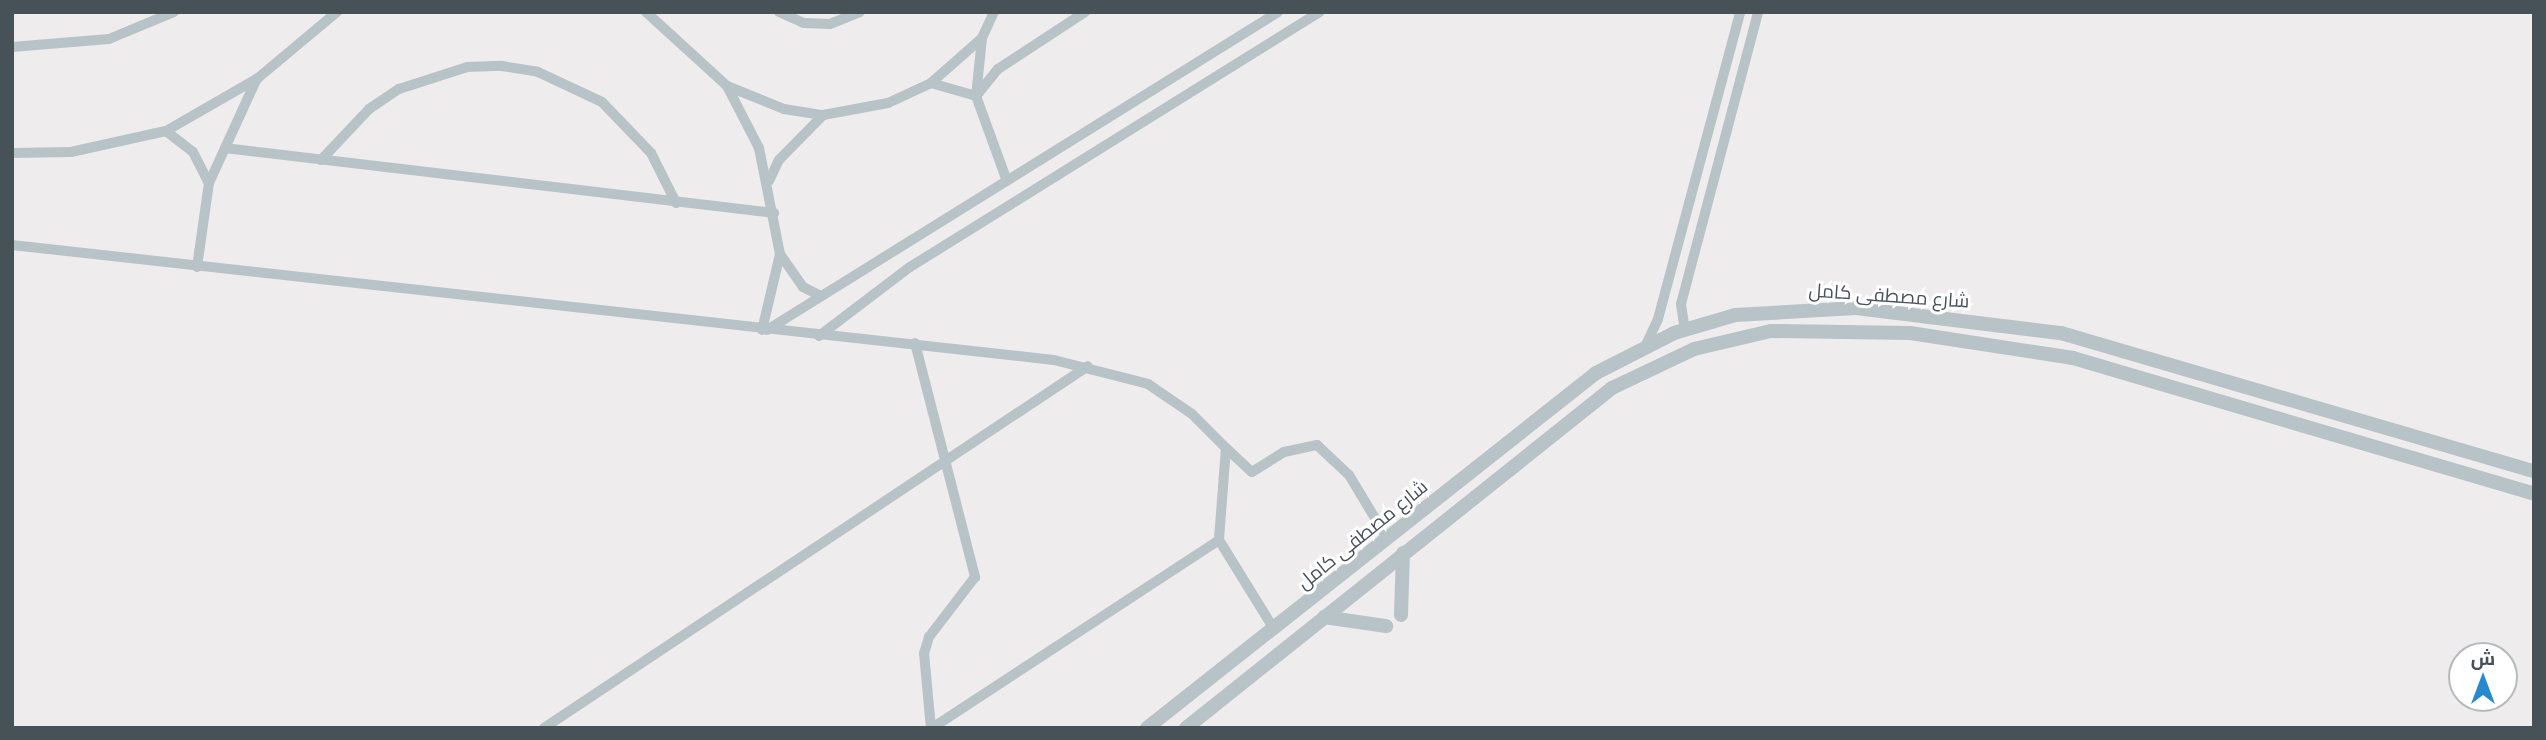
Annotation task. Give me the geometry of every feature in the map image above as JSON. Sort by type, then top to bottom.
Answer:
[{"type":"street","points":[[12,47],[109,39],[174,12]]},
{"type":"street","points":[[12,153],[71,152],[166,131],[258,78],[337,12]]},
{"type":"street","points":[[646,12],[727,86],[784,109],[823,115],[888,103],[931,83],[982,38]]},
{"type":"street","points":[[779,12],[804,23],[830,24],[860,12]]},
{"type":"street","points":[[994,12],[982,38],[976,96],[1007,181]]},
{"type":"street","points":[[976,96],[998,69],[1085,12]]},
{"type":"street","points":[[764,330],[1279,12]]},
{"type":"street","points":[[819,336],[909,267],[1320,12]]},
{"type":"street","points":[[1644,347],[1658,319],[1740,12]]},
{"type":"street","points":[[1685,330],[1681,304],[1758,12]]},
{"type":"street","points":[[321,160],[369,109],[399,89],[467,67],[502,66],[538,72],[602,102],[651,153],[676,203]]},
{"type":"street","points":[[197,267],[209,183],[258,78]]},
{"type":"street","points":[[931,83],[976,96]]},
{"type":"street","points":[[727,86],[769,181],[774,213],[780,254],[764,330]]},
{"type":"street","points":[[769,181],[779,160],[823,115]]},
{"type":"street","points":[[166,131],[193,152],[209,183]]},
{"type":"street","points":[[225,148],[774,213]]},
{"type":"street","points":[[12,245],[819,336],[915,343],[1088,366],[1148,384],[1192,414],[1252,472],[1284,452],[1317,444],[1349,475],[1387,538]]},
{"type":"street","points":[[780,254],[803,287],[821,296]]},
{"type":"street","name":"شارع مصطفى كامل","points":[[1147,728],[1565,396],[1644,347],[1685,330],[1774,309],[1913,313],[2099,341],[2534,471]]},
{"type":"street","points":[[1910,333],[1913,313]]},
{"type":"street","name":"شارع مصطفى كامل","points":[[1186,728],[1576,415],[1652,366],[1694,349],[1770,331],[1910,333],[2073,358],[2534,494]]},
{"type":"street","points":[[915,343],[942,462],[975,577],[929,637],[924,653],[932,728],[1219,540]]},
{"type":"street","points":[[544,728],[1088,366]]},
{"type":"street","points":[[2383,448],[2393,440],[2389,428]]},
{"type":"street","points":[[2426,461],[2423,449],[2431,439]]},
{"type":"street","points":[[1226,447],[1219,540],[1273,629]]},
{"type":"street","points":[[1401,615],[1404,553]]},
{"type":"street","points":[[1358,562],[1371,579]]},
{"type":"street","points":[[1344,573],[1357,590]]},
{"type":"street","points":[[1324,617],[1386,626]]}]
